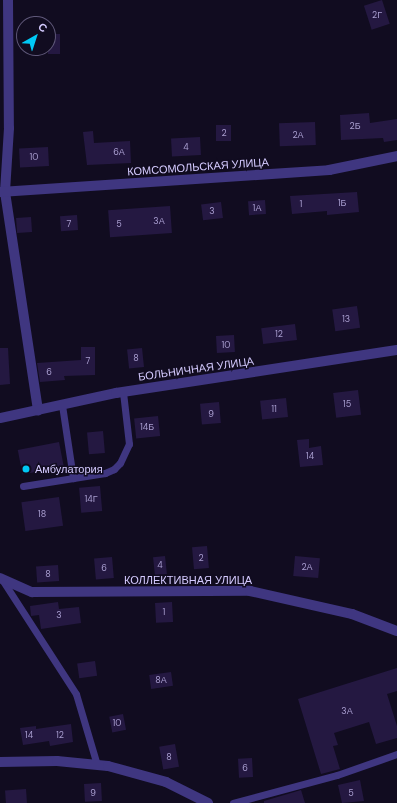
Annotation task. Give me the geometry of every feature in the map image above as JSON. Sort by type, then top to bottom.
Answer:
[{"type":"street","points":[[8,0],[9,128],[2,192],[38,411]]},
{"type":"street","name":"КОМСОМОЛЬСКАЯ УЛИЦА","points":[[2,192],[329,170],[397,156]]},
{"type":"street","name":"БОЛЬНИЧНАЯ УЛИЦА","points":[[0,418],[123,392],[397,350]]},
{"type":"street","name":"КОЛЛЕКТИВНАЯ УЛИЦА","points":[[1,578],[32,592],[250,591],[352,614],[397,631]]},
{"type":"street","points":[[0,762],[57,761],[97,765],[166,782],[208,803]]},
{"type":"lane","points":[[23,486],[105,473],[120,463],[129,444],[123,392]]},
{"type":"lane","points":[[62,405],[73,478]]},
{"type":"lane","points":[[1,578],[76,694],[97,765]]},
{"type":"lane","points":[[234,803],[337,775],[397,754]]},
{"type":"building","points":[[382,0],[390,24],[372,30],[364,6]]},
{"type":"building","points":[[56,34],[60,34],[60,54],[56,54]]},
{"type":"building","points":[[369,113],[370,123],[397,119],[397,140],[384,142],[383,138],[341,140],[340,115]]},
{"type":"building","points":[[315,122],[316,145],[280,146],[279,123]]},
{"type":"building","points":[[216,125],[231,125],[231,141],[216,141]]},
{"type":"building","points":[[93,131],[94,143],[130,141],[131,163],[87,165],[83,132]]},
{"type":"building","points":[[200,137],[201,155],[172,156],[171,139]]},
{"type":"building","points":[[48,147],[49,166],[20,167],[19,149]]},
{"type":"building","points":[[357,192],[359,212],[327,215],[327,211],[292,214],[290,196]]},
{"type":"building","points":[[265,200],[266,214],[249,215],[248,201]]},
{"type":"building","points":[[221,202],[223,218],[203,220],[201,204]]},
{"type":"building","points":[[170,206],[172,233],[110,237],[108,210]]},
{"type":"building","points":[[77,215],[78,230],[61,231],[60,216]]},
{"type":"building","points":[[31,217],[32,232],[17,233],[16,218]]},
{"type":"building","points":[[357,306],[360,328],[335,331],[332,309]]},
{"type":"building","points":[[295,324],[297,340],[263,344],[261,328]]},
{"type":"building","points":[[234,335],[235,352],[217,353],[216,336]]},
{"type":"building","points":[[81,347],[95,347],[95,375],[64,376],[65,380],[40,382],[37,363],[81,360]]},
{"type":"building","points":[[0,348],[8,348],[10,384],[0,385]]},
{"type":"building","points":[[142,348],[144,367],[129,368],[127,350]]},
{"type":"building","points":[[358,390],[361,415],[336,418],[333,393]]},
{"type":"building","points":[[286,398],[288,417],[262,420],[260,401]]},
{"type":"building","points":[[219,402],[221,423],[202,425],[200,404]]},
{"type":"building","points":[[158,416],[160,436],[136,438],[134,419]]},
{"type":"building","points":[[103,431],[105,453],[89,454],[87,432]]},
{"type":"building","points":[[309,439],[309,448],[321,446],[323,465],[300,467],[297,440]]},
{"type":"building","points":[[59,442],[64,467],[23,475],[18,450]]},
{"type":"building","points":[[100,486],[102,511],[81,513],[79,488]]},
{"type":"building","points":[[59,497],[63,526],[25,531],[21,502]]},
{"type":"building","points":[[207,546],[209,568],[194,569],[192,547]]},
{"type":"building","points":[[165,556],[167,574],[155,575],[153,557]]},
{"type":"building","points":[[295,556],[320,558],[318,578],[293,576]]},
{"type":"building","points":[[112,557],[114,578],[96,579],[94,559]]},
{"type":"building","points":[[58,565],[59,581],[37,582],[36,567]]},
{"type":"building","points":[[58,602],[59,609],[79,607],[81,623],[41,629],[39,615],[31,616],[30,606]]},
{"type":"building","points":[[172,602],[173,622],[156,623],[155,603]]},
{"type":"building","points":[[95,661],[97,676],[79,678],[77,664]]},
{"type":"building","points":[[397,668],[397,691],[387,694],[397,726],[397,738],[376,744],[369,722],[334,733],[338,745],[333,746],[340,769],[321,774],[298,699]]},
{"type":"building","points":[[171,672],[173,686],[151,689],[149,675]]},
{"type":"building","points":[[123,714],[126,730],[112,732],[109,717]]},
{"type":"building","points":[[71,724],[73,742],[50,746],[49,741],[23,745],[20,728],[36,726],[36,729]]},
{"type":"building","points":[[175,744],[179,767],[163,769],[159,747]]},
{"type":"building","points":[[252,758],[253,777],[239,778],[238,759]]},
{"type":"building","points":[[360,780],[364,801],[342,803],[338,785]]},
{"type":"building","points":[[101,783],[102,801],[85,802],[84,784]]},
{"type":"building","points":[[26,789],[27,803],[6,803],[5,790]]},
{"type":"building","points":[[301,790],[305,803],[264,803],[264,801]]},
{"type":"place","name":"Амбулатория","points":[[26,469]]}]
